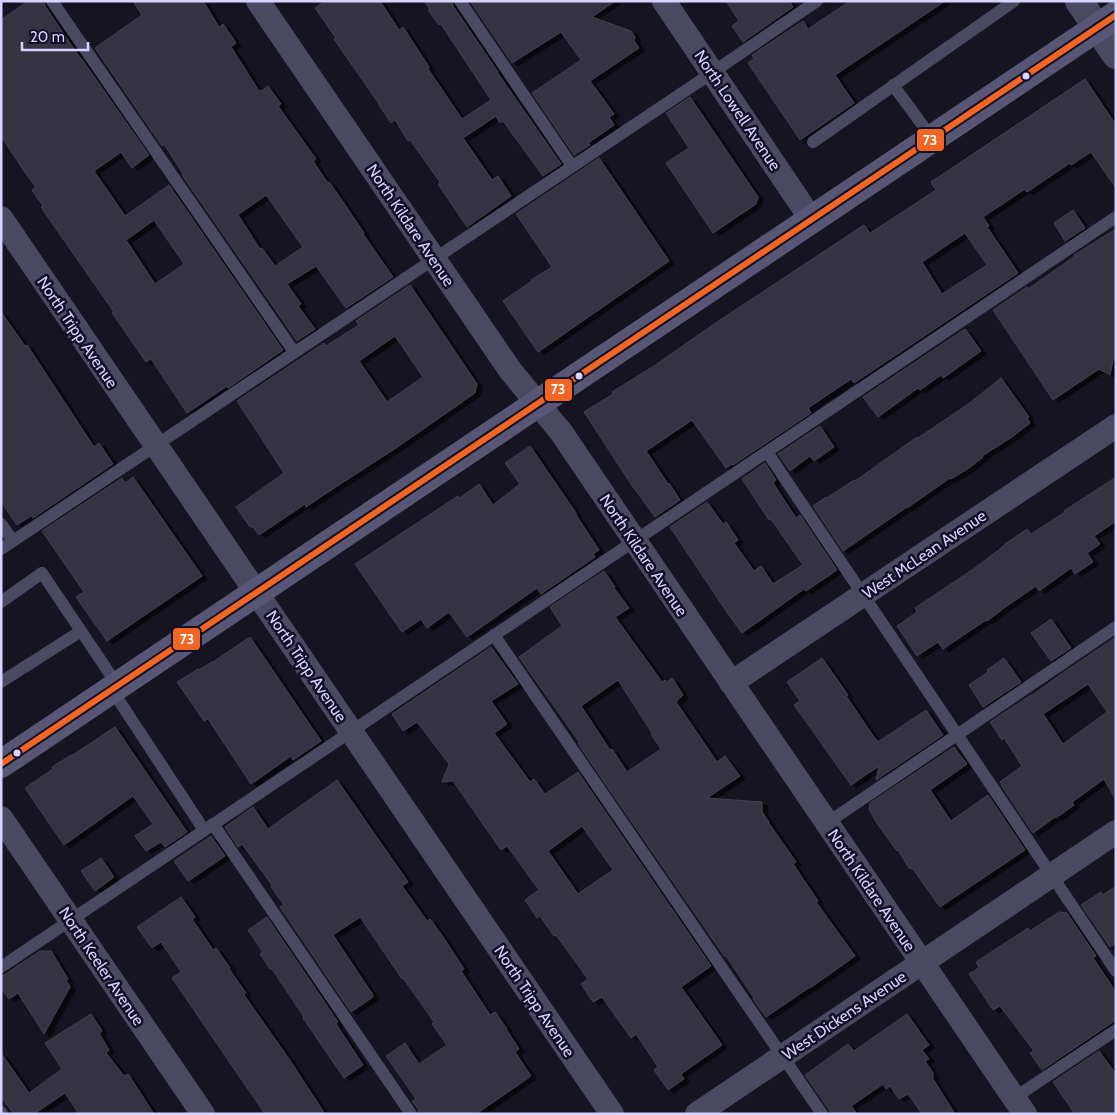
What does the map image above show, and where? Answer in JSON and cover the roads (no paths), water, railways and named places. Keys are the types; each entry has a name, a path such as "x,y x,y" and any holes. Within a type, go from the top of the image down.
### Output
{"main road":[{"path":"1,764 1106,21"}],"street":[{"name":"North Kildare Avenue","path":"258,1 510,370 561,432 1019,1106"},
{"name":"North Lowell Avenue","path":"664,1 811,219"},
{"path":"1079,1 1106,21 1116,55"},
{"name":"North Tripp Avenue","path":"1,218 612,1114"},
{"name":"West McLean Avenue","path":"731,683 1116,426"},
{"name":"North Keeler Avenue","path":"1,818 203,1114"},
{"name":"West Dickens Avenue","path":"697,1114 1116,832"}],"lane":[{"path":"52,1 294,352"},
{"path":"460,1 572,166"},
{"path":"1,549 817,1"},
{"path":"813,142 1014,1"},
{"path":"893,85 932,138"},
{"path":"1,967 1116,217"},
{"path":"767,452 1116,971"},
{"path":"1,524 13,541"},
{"path":"1,602 42,573 81,631 115,688 209,827 411,1114"},
{"path":"826,823 1116,628"},
{"path":"1,682 81,631"},
{"path":"494,635 822,1114"},
{"path":"1019,1106 1116,1030"}]}
